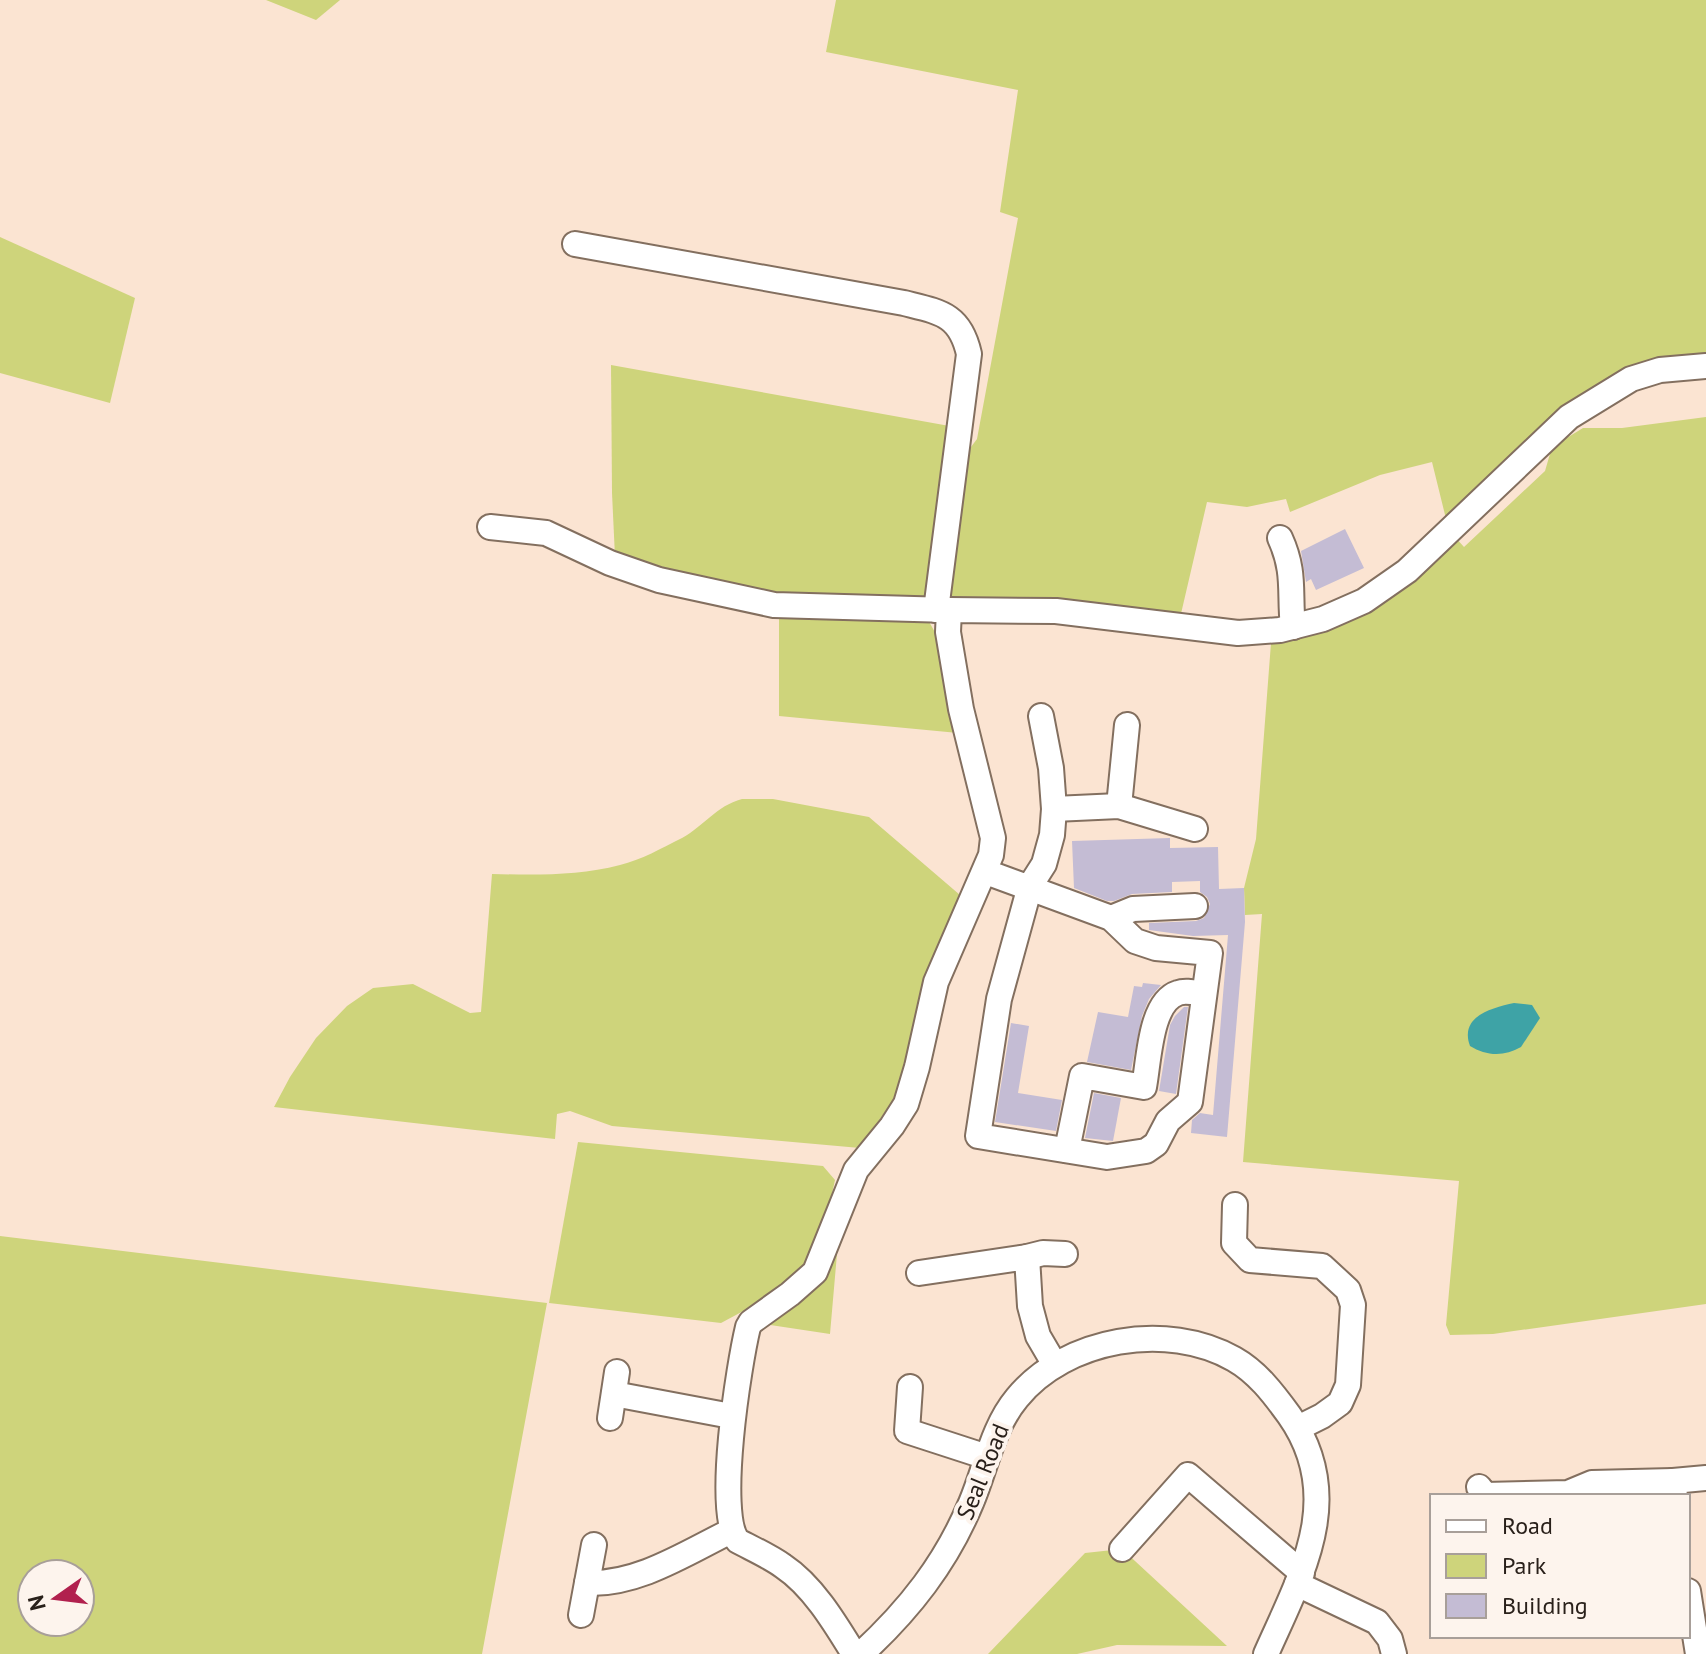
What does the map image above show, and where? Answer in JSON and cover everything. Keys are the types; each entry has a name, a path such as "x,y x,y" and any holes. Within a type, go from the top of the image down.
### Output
{"street":[{"path":"575,244 940,312 960,329 969,354 942,610 961,709 993,838 986,872 936,982 906,1104 856,1170 815,1272 751,1322 731,1416 731,1531 738,1541 784,1566 804,1585 836,1624 854,1654"},
{"path":"490,527 546,533 610,563 659,580 774,605 1056,611 1255,633 1293,627 1340,613 1364,601 1407,571 1548,434 1613,388 1660,370 1706,366"},
{"path":"1280,538 1290,568 1294,594 1293,627"},
{"path":"986,872 1030,886 1111,918 1135,941 1156,948 1210,953 1190,1102 1168,1121 1156,1144 1146,1151 1107,1157 978,1136 999,999 1030,886 1044,864 1052,835 1051,768 1041,716"},
{"path":"1119,806 1127,725"},
{"path":"1054,809 1119,806 1195,829"},
{"path":"1111,918 1133,909 1195,906"},
{"path":"1067,1150 1082,1076 1144,1087 1157,1013 1167,998 1181,991 1204,994"},
{"path":"1235,1205 1234,1243 1250,1260 1322,1266 1348,1290 1353,1305 1348,1385 1340,1403 1298,1428"},
{"path":"919,1273 1043,1253 1065,1254"},
{"path":"1027,1257 1030,1306 1038,1336 1055,1365"},
{"name":"Seal Road","path":"861,1654 927,1585 953,1542 972,1501 999,1427 1017,1398 1055,1365 1102,1345 1147,1338 1192,1342 1233,1359 1256,1375 1271,1390 1298,1428 1310,1458 1316,1491 1316,1530 1300,1579 1266,1654"},
{"path":"910,1387 907,1431 987,1457"},
{"path":"614,1395 731,1416"},
{"path":"1122,1549 1188,1475 1300,1579 1377,1622 1390,1639 1394,1654"},
{"path":"1560,1494 1592,1483 1674,1489 1706,1478"},
{"path":"1479,1487 1484,1494"},
{"path":"587,1583 622,1581 642,1574 731,1531"},
{"path":"581,1615 594,1545"},
{"path":"1690,1604 1698,1654"}],"green space":[{"path":"266,0 340,0 316,20"},
{"path":"836,0 1706,0 1706,361 1646,369 1448,527 1432,462 1380,475 1290,512 1286,499 1247,507 1207,502 1180,618 945,601 965,455 977,439 1018,218 1000,212 1018,90 826,52"},
{"path":"0,237 135,298 110,403 0,373"},
{"path":"611,365 955,427 932,592 924,599 764,595 615,557"},
{"path":"1706,417 1706,1304 1493,1334 1450,1335 1446,1325 1459,1181 1243,1162 1262,914 1245,915 1244,888 1256,839 1271,643 1311,633 1455,537 1464,547 1545,471 1552,447 1583,428 1622,428"},
{"path":"779,614 928,620 936,634 958,733 779,716"},
{"path":"742,799 773,799 869,817 960,895 930,969 901,1089 860,1148 612,1126 570,1111 557,1114 555,1139 274,1107 316,1038 347,1006 373,988 413,984 470,1013 481,1012 492,874 572,873 628,863 682,838 717,811"},
{"path":"578,1142 823,1166 835,1180 825,1226 813,1256 800,1274 762,1301 721,1323 549,1303"},
{"path":"841,1208 830,1334 751,1322 790,1294"},
{"path":"0,1236 547,1303 482,1654 0,1654"},
{"path":"1122,1549 1227,1646 1117,1645 1077,1654 988,1654 1085,1553"}],"water":[{"path":"1514,1003 1532,1005 1540,1018 1521,1047 1495,1054 1470,1046 1469,1027 1473,1021 1488,1011"}],"building":[{"path":"1345,529 1364,568 1316,590 1311,579 1306,582 1301,551"},
{"path":"1170,838 1170,848 1218,847 1219,889 1244,888 1245,922 1227,1137 1191,1133 1192,1120 1200,1113 1213,1115 1228,935 1193,936 1149,930 1149,923 1204,918 1210,904 1200,892 1200,881 1172,882 1172,892 1132,894 1114,901 1074,888 1072,841"},
{"path":"1143,983 1161,985 1149,999 1142,1016 1131,1070 1087,1062 1098,1012 1128,1017 1134,986 1142,987"},
{"path":"1184,1007 1188,1007 1176,1094 1159,1091 1170,1025"},
{"path":"1011,1023 1029,1026 1018,1093 1062,1100 1056,1131 995,1122"},
{"path":"1094,1093 1121,1098 1113,1141 1085,1138"}]}
